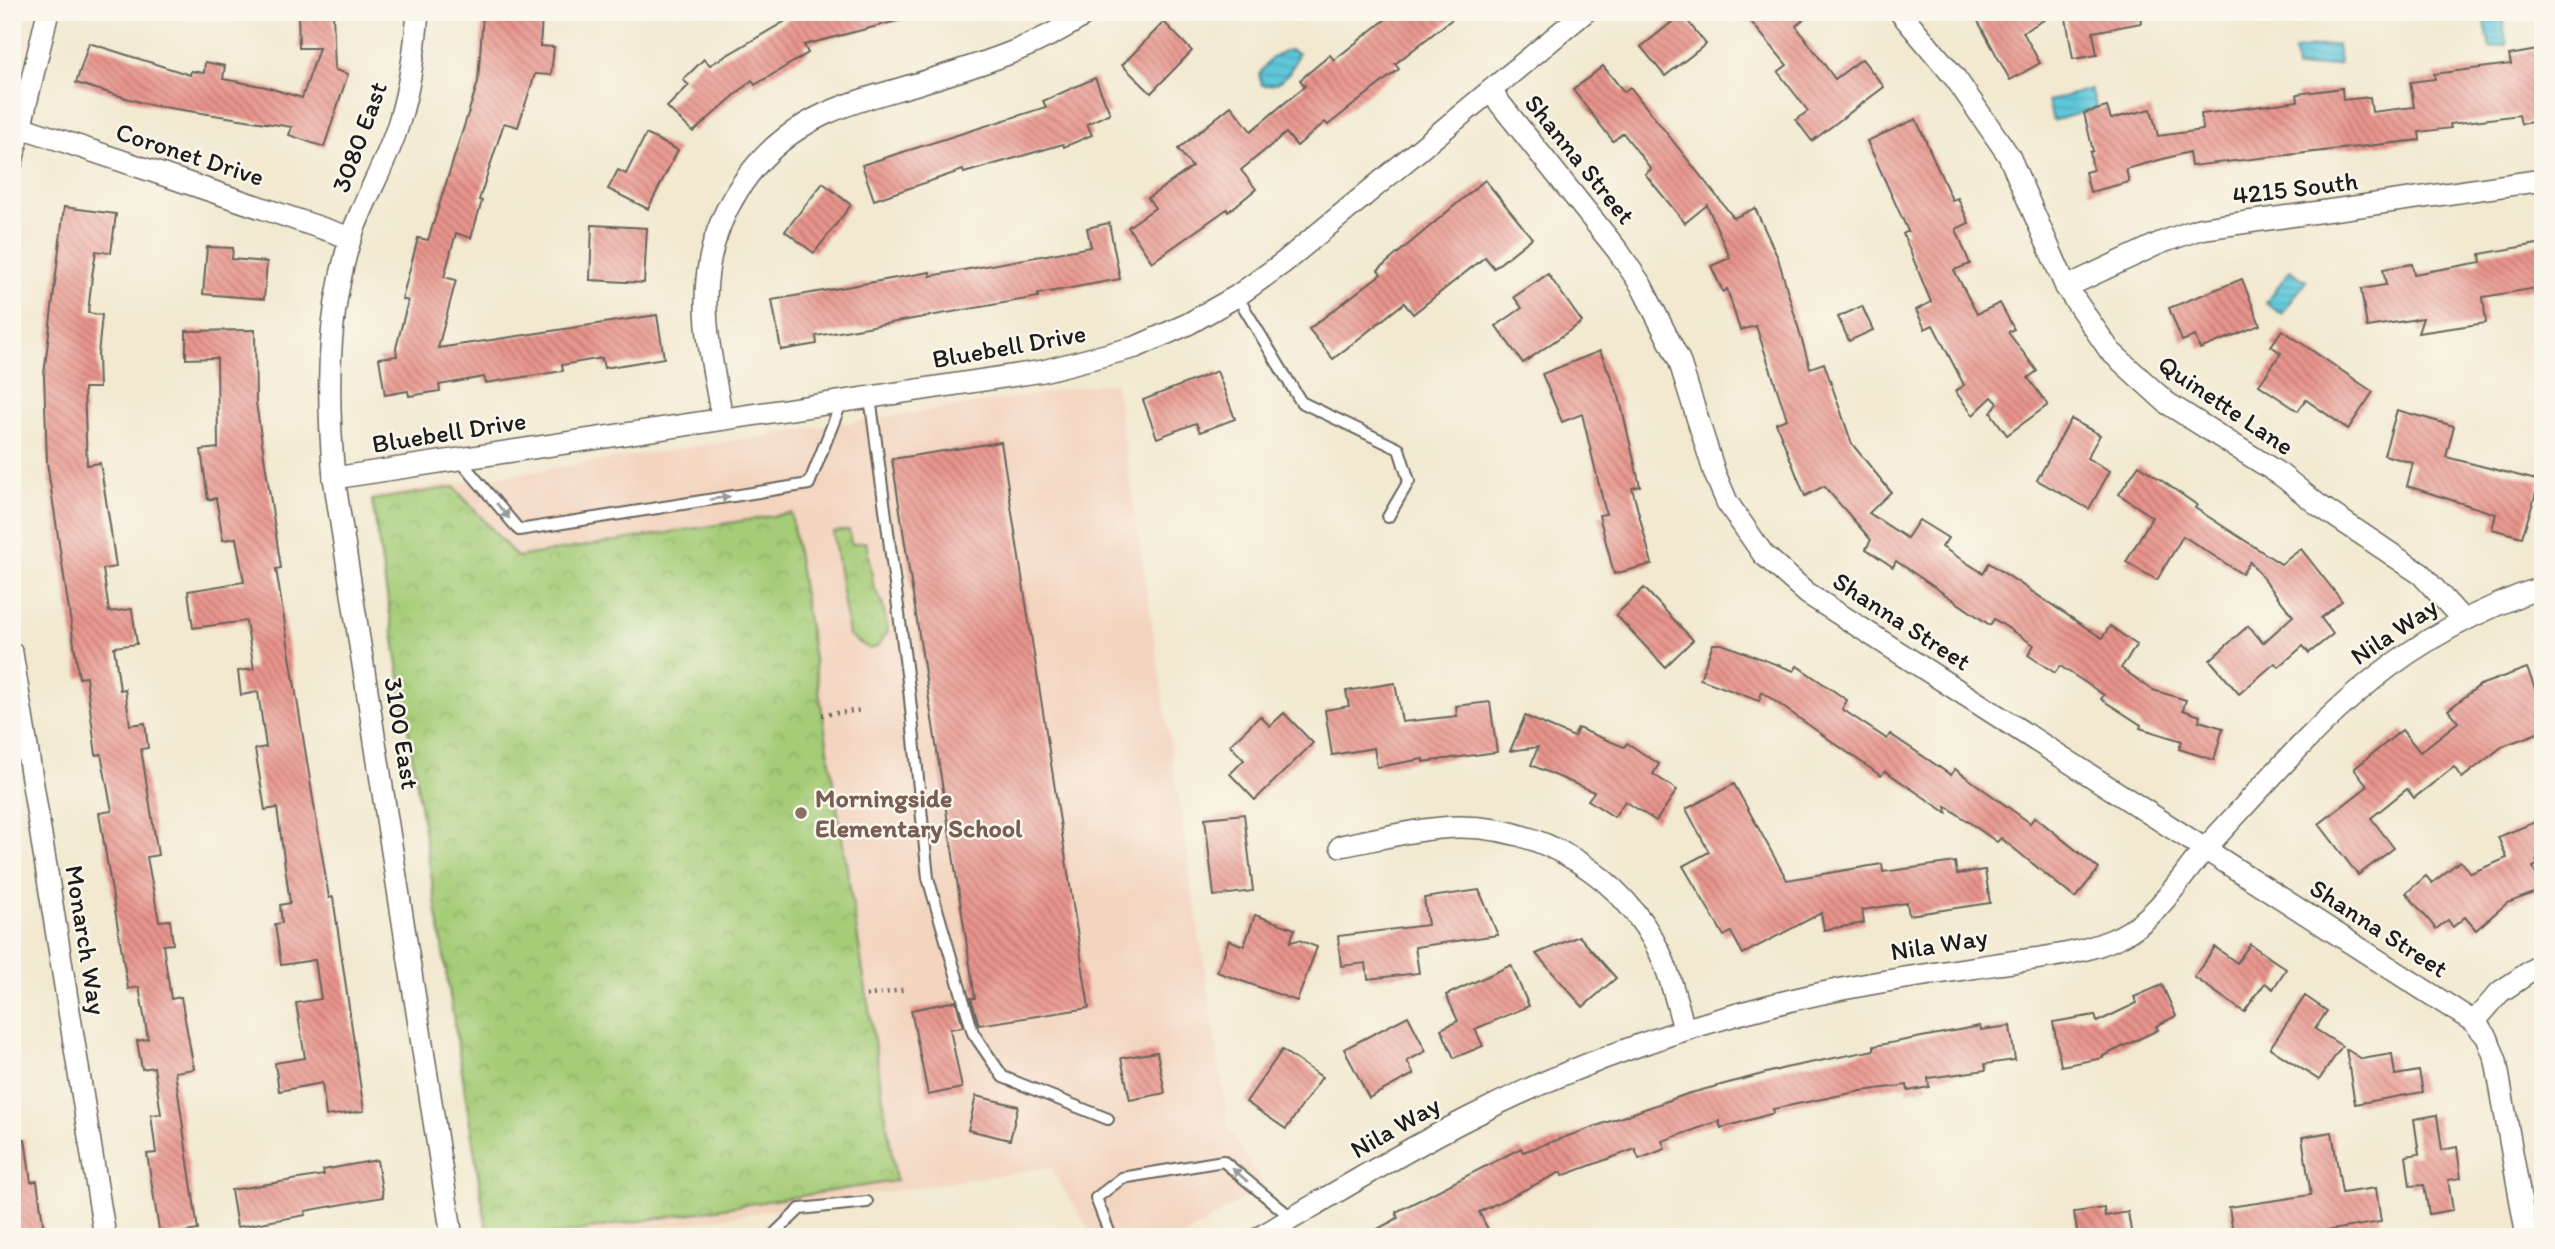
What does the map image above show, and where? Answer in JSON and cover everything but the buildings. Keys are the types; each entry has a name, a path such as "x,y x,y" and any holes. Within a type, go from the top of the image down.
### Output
{"street":[{"path":"12,162 17,125 48,12"},
{"name":"3080 East","path":"351,237 399,123 410,78 418,12"},
{"path":"722,419 707,327 707,277 721,221 746,177 765,155 783,139 828,113 1017,52 1089,12"},
{"name":"Bluebell Drive","path":"334,478 1043,371 1104,358 1160,337 1237,296 1283,263 1585,12"},
{"name":"Quinette Lane","path":"1900,12 1956,79 2010,156 2066,287 2094,331 2147,387 2281,475 2317,504 2421,574 2462,619"},
{"name":"Shanna Street","path":"1490,91 1618,251 1641,285 1679,360 1715,474 1727,502 1763,554 1808,594 2474,1022"},
{"name":"Coronet Drive","path":"17,125 351,237"},
{"name":"4215 South","path":"2066,287 2160,243 2199,229 2543,180"},
{"name":"3100 East","path":"351,237 340,280 328,375 334,478 452,1237"},
{"name":"Nila Way","path":"1261,1237 1467,1119 1577,1069 1684,1029 1814,995 2073,952 2104,944 2144,921 2205,848 2350,695 2403,655 2462,619 2543,587"},
{"name":"Monarch Way","path":"12,653 105,1237"},
{"path":"1341,846 1458,827 1514,834 1568,855 1614,889 1647,930 1670,978 1684,1029"},
{"path":"2527,1237 2496,1061 2487,1037 2474,1022 2500,992 2543,963"}],"lane":[{"path":"1237,296 1301,402 1399,449 1409,481 1388,517"},
{"path":"870,397 909,689 928,878 973,1033 1003,1077 1108,1119"},
{"path":"459,459 519,530 809,484 842,401"},
{"path":"1111,1237 1096,1198 1122,1178 1223,1161 1292,1219"},
{"path":"771,1237 800,1209 867,1202"}],"path":[{"path":"822,715 862,710"},
{"path":"866,996 907,989"}],"shaded area":[{"name":"Morningside Elementary School","path":"1115,382 1229,1129 1264,1186 1182,1237 1094,1237 1050,1167 596,1237 486,1237 372,496"}],"green space":[{"path":"454,487 517,557 791,513 896,1181 539,1237 488,1237 372,500"},
{"path":"849,530 851,544 866,542 874,588 882,602 888,632 878,646 870,649 849,636 833,532"}],"water":[{"path":"2483,12 2501,12 2507,45 2490,48"},
{"path":"2337,44 2339,64 2296,69 2294,50"},
{"path":"1290,50 1298,53 1286,76 1276,83 1262,85 1259,75 1265,66 1276,56"},
{"path":"2091,89 2097,108 2053,121 2048,101"},
{"path":"2290,270 2306,281 2282,314 2266,303"}],"place":[{"name":"Morningside Elementary School","path":"801,813"}]}
